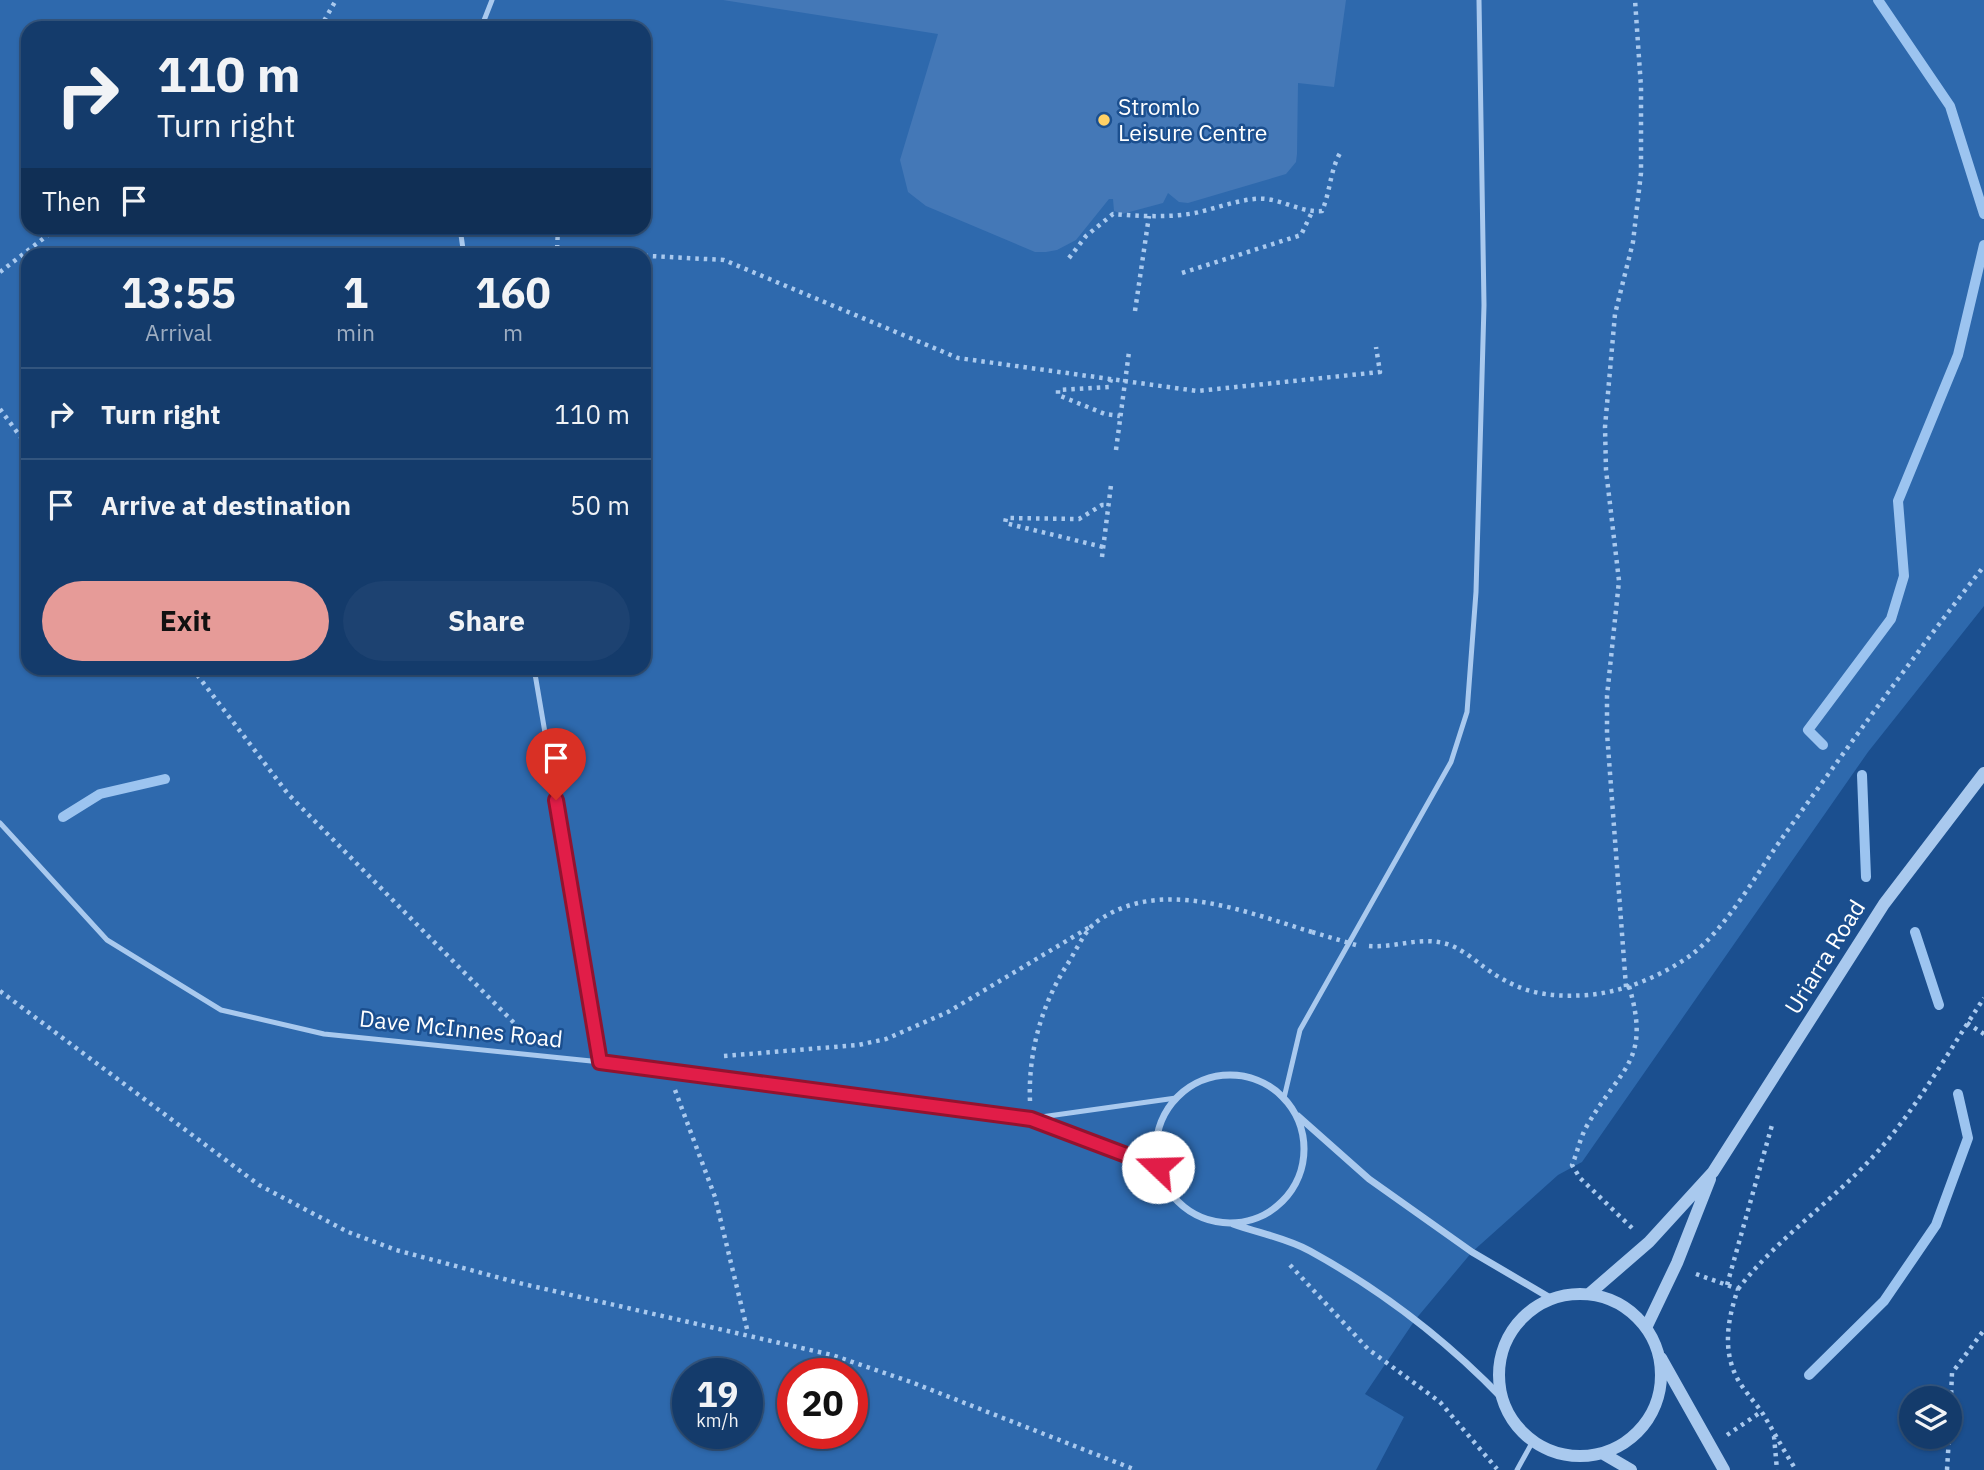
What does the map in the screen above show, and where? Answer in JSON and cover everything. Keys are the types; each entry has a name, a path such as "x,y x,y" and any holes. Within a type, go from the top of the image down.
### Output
{"street":[{"name":"Uriarra Road","path":"1589,1294 1649,1242 1713,1172 1884,904 1984,773"},
{"name":"Dave McInnes Road","path":"1502,1398 1461,1355 1389,1302 1308,1250 1192,1213 1165,1185 1158,1167 1158,1130 1165,1113 1176,1098 1195,1083 1218,1076 1242,1075 1265,1084 1284,1098 1297,1115 1369,1179 1472,1252 1552,1299"},
{"name":"Dave McInnes Road","path":"1230,1223 1254,1219 1276,1208 1292,1190 1302,1167 1303,1143 1297,1115"},
{"name":"Uriarra Road","path":"1646,1328 1677,1263 1713,1172"},
{"path":"1657,1352 1661,1377 1656,1403 1644,1425 1625,1443 1602,1454 1559,1454 1533,1441 1519,1430 1502,1398 1499,1378 1507,1339 1534,1308 1552,1299 1589,1294 1621,1305 1646,1328 1724,1470"},
{"path":"1602,1454 1631,1470"}],"lane":[{"path":"484,21 492,0"},
{"path":"1284,1098 1300,1030 1451,762 1467,712 1476,592 1484,304 1479,0"},
{"path":"535,675 600,1062"},
{"name":"Dave McInnes Road","path":"0,823 107,940 221,1010 324,1034 600,1062 1031,1119 1158,1167"},
{"name":"Dave McInnes Road","path":"1031,1119 1176,1098"},
{"path":"1517,1470 1533,1441"}],"path":[{"path":"324,21 336,0"},
{"path":"1622,1220 1580,1178 1572,1165 1582,1135 1623,1076 1639,1038 1638,1023 1627,986 1607,733 1607,696 1618,620 1619,581 1606,470 1605,427 1615,314 1633,242 1641,173 1642,87 1635,0"},
{"path":"1069,258 1086,236 1113,214 1193,214 1255,198 1286,201 1307,213 1322,211 1332,187 1333,164 1342,150"},
{"path":"1182,273 1301,235 1312,212"},
{"path":"1135,312 1149,216"},
{"path":"31,248 48,235"},
{"path":"0,272 21,256"},
{"path":"651,256 724,260 943,354 1211,392 1380,372 1376,347"},
{"path":"1116,450 1129,352"},
{"path":"1111,379 1109,387 1058,390 1058,396 1105,414 1121,416"},
{"path":"0,409 21,438"},
{"path":"1102,557 1111,485"},
{"path":"1103,547 1005,523 1006,518 1079,519 1102,505 1108,505"},
{"path":"722,1057 858,1045 886,1039 947,1012 1093,925 1138,903 1206,901 1356,944 1380,947 1422,941 1444,943 1462,951 1516,988 1541,994 1591,995 1657,975 1690,956 1707,939 1984,566"},
{"path":"197,675 288,794 547,1056"},
{"path":"1031,1119 1030,1082 1044,1008 1055,984 1093,925"},
{"path":"0,991 259,1185 348,1232 417,1256 519,1283 748,1333 832,1355 911,1382 1136,1470"},
{"path":"1796,1470 1737,1378 1730,1360 1727,1334 1729,1314 1738,1289 1759,1261 1812,1216 1871,1159 1902,1119 1984,998"},
{"path":"1967,1023 1984,1034"},
{"path":"669,1072 715,1197 748,1333"},
{"path":"1738,1289 1727,1285 1774,1119"},
{"path":"1262,1234 1367,1349 1440,1402 1498,1470"},
{"path":"1951,1386 1952,1373 1984,1330"},
{"path":"1773,1432 1777,1470"},
{"path":"1947,1470 1948,1449"}],"shaded area":[{"path":"0,0 1984,0 1984,606 1868,752 1582,1162 1558,1175 1472,1252 1415,1320 1365,1394 1404,1417 1376,1470 0,1470"}],"building":[{"name":"Stromlo Leisure Centre","path":"723,0 1346,0 1334,87 1298,83 1296,162 1286,174 1188,203 1179,202 1168,193 1163,203 1122,214 1114,211 1113,199 1109,199 1076,240 1057,250 1035,252 926,206 908,192 900,160 938,34"}],"waterway":[{"path":"1878,0 1950,106 1984,214"},
{"path":"1823,745 1808,730 1891,619 1904,576 1898,501 1958,355 1984,245"},
{"path":"1862,775 1866,877"},
{"path":"63,817 100,794 165,779"},
{"path":"1915,932 1939,1005"},
{"path":"1809,1375 1884,1301 1936,1225 1968,1138 1958,1094"}],"place":[{"name":"Stromlo Leisure Centre","path":"1104,120"}],"route":[{"path":"556,800 600,1062 1031,1119 1158,1167"}]}
